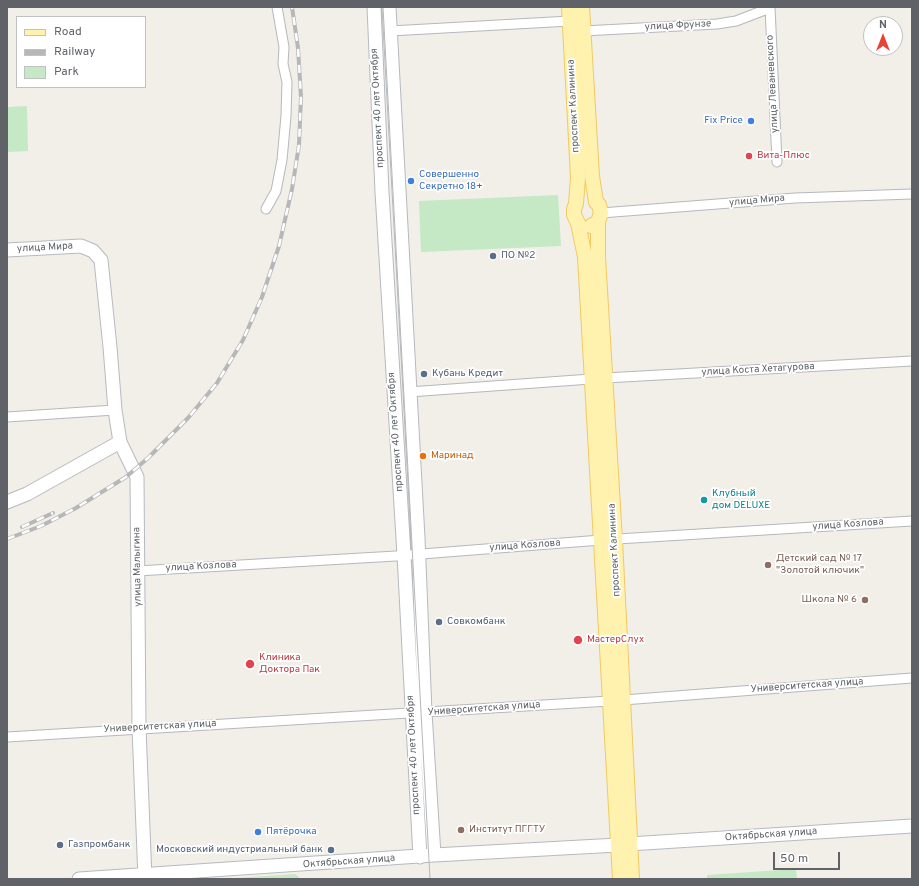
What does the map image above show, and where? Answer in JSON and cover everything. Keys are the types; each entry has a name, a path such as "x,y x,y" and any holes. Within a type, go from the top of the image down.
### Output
{"main road":[{"name":"проспект Калинина","path":"582,7 592,176 599,212 598,378"},
{"name":"проспект Калинина","path":"570,14 578,178 574,215 578,223 584,256 598,378 624,844 632,879"},
{"path":"576,204 584,199 588,199 599,212 590,226 581,225 578,223"},
{"name":"проспект Калинина","path":"620,879 624,844"}],"street":[{"path":"266,209 276,191 282,160 286,116 287,82 283,64 284,47 277,7"},
{"name":"проспект 40 лет Октября","path":"374,7 382,192 404,555 434,855"},
{"name":"проспект 40 лет Октября","path":"389,7 419,554 420,857"},
{"name":"улица Фрунзе","path":"583,31 718,24 736,21 770,8"},
{"name":"улица Леваневского","path":"770,8 777,162"},
{"path":"390,31 570,14"},
{"name":"улица Мира","path":"599,212 795,198 912,194"},
{"name":"улица Мира","path":"7,250 81,246 93,251 101,260"},
{"name":"улица Малыгина","path":"101,260 115,410 120,442 137,477 139,728 145,877"},
{"name":"улица Коста Хетагурова","path":"409,392 598,378 912,361"},
{"path":"7,417 115,410"},
{"path":"7,502 27,494 120,442"},
{"name":"улица Козлова","path":"137,571 404,555 608,540 912,521"},
{"name":"Университетская улица","path":"7,736 616,701 912,678"},
{"name":"Октябрьская улица","path":"80,879 145,877 434,855 912,826"}],"green space":[{"path":"27,106 28,151 7,152 7,107"},
{"path":"558,195 561,246 421,252 419,201"},
{"path":"796,869 797,879 707,879 707,875"},
{"path":"295,874 301,879 222,879"}],"tram line":[{"path":"383,7 430,879"}],"railway":[{"path":"7,539 41,526 76,508 126,477 148,458 188,418 217,383 243,340 262,297 279,246 292,189 299,145 301,97 298,48 292,7"},
{"path":"22,527 53,513"}],"place":[{"name":"Fix Price","path":"751,121"},
{"name":"Вита-Плюс","path":"749,156"},
{"name":"Совершенно Секретно 18+","path":"411,181"},
{"name":"ПО №2","path":"493,256"},
{"name":"Кубань Кредит","path":"424,374"},
{"name":"Маринад","path":"423,456"},
{"name":"Клубный дом DELUXE","path":"704,500"},
{"name":"Детский сад № 17 \"Золотой ключик\"","path":"768,565"},
{"name":"Школа № 6","path":"865,600"},
{"name":"Совкомбанк","path":"439,622"},
{"name":"МастерСлух","path":"578,640"},
{"name":"Клиника Доктора Пак","path":"250,664"},
{"name":"Институт ПГГТУ","path":"461,830"},
{"name":"Пятёрочка","path":"258,832"},
{"name":"Газпромбанк","path":"60,845"},
{"name":"Московский индустриальный банк","path":"331,850"}]}
